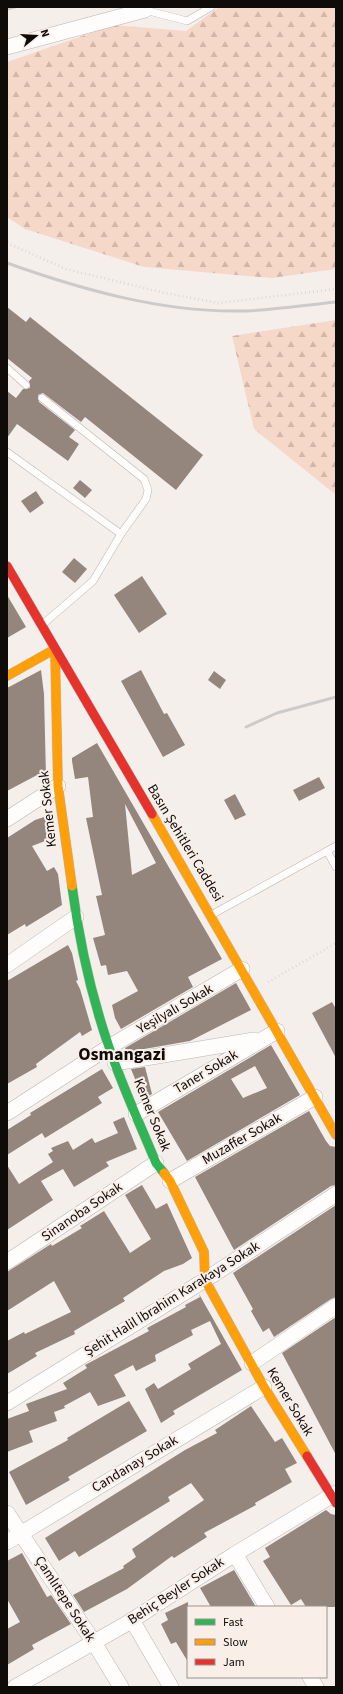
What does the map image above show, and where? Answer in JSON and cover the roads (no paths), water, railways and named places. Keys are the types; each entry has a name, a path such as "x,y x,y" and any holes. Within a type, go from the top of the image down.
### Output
{"street":[{"path":"7,47 150,8"},
{"name":"Basın Şehitleri Caddesi","path":"7,566 211,915 336,1135"},
{"path":"7,676 55,649"},
{"name":"Kemer Sokak","path":"55,649 58,786 76,917 89,976 109,1047 156,1163 170,1181 204,1252 204,1280 252,1363 264,1387 335,1497"},
{"path":"7,819 58,786"},
{"path":"7,965 76,917"},
{"name":"Yeşilyalı Sokak","path":"7,1113 109,1047 242,969"},
{"name":"Taner Sokak","path":"136,1114 277,1031"},
{"path":"115,1062 263,1038"},
{"name":"Muzaffer Sokak","path":"170,1181 315,1097"},
{"name":"Sinanoba Sokak","path":"7,1262 156,1163"},
{"name":"Şehit Halil İbrahim Karakaya Sokak","path":"7,1403 204,1280 336,1194"},
{"path":"252,1363 336,1306"},
{"name":"Candanay Sokak","path":"7,1542 21,1532 264,1387"},
{"name":"Behiç Beyler Sokak","path":"15,1687 132,1620 235,1554 335,1497"},
{"name":"Çamlıtepe Sokak","path":"7,1513 93,1641 121,1687"},
{"path":"235,1554 266,1606"},
{"path":"132,1620 167,1685"},
{"path":"311,1678 316,1687"}],"lane":[{"path":"150,8 187,21 211,7"},
{"path":"7,368 26,385"},
{"path":"41,626 93,581 146,499 148,490 144,479 42,398"},
{"path":"7,452 122,534"},
{"path":"211,915 336,846"},
{"path":"328,851 336,866"}],"railway":[{"path":"7,9 15,7"},
{"path":"7,263 92,290 180,308 251,311 336,302"},
{"path":"246,727 277,713 336,697"}],"district":[{"name":"Osmangazi","path":"122,1054"}]}
